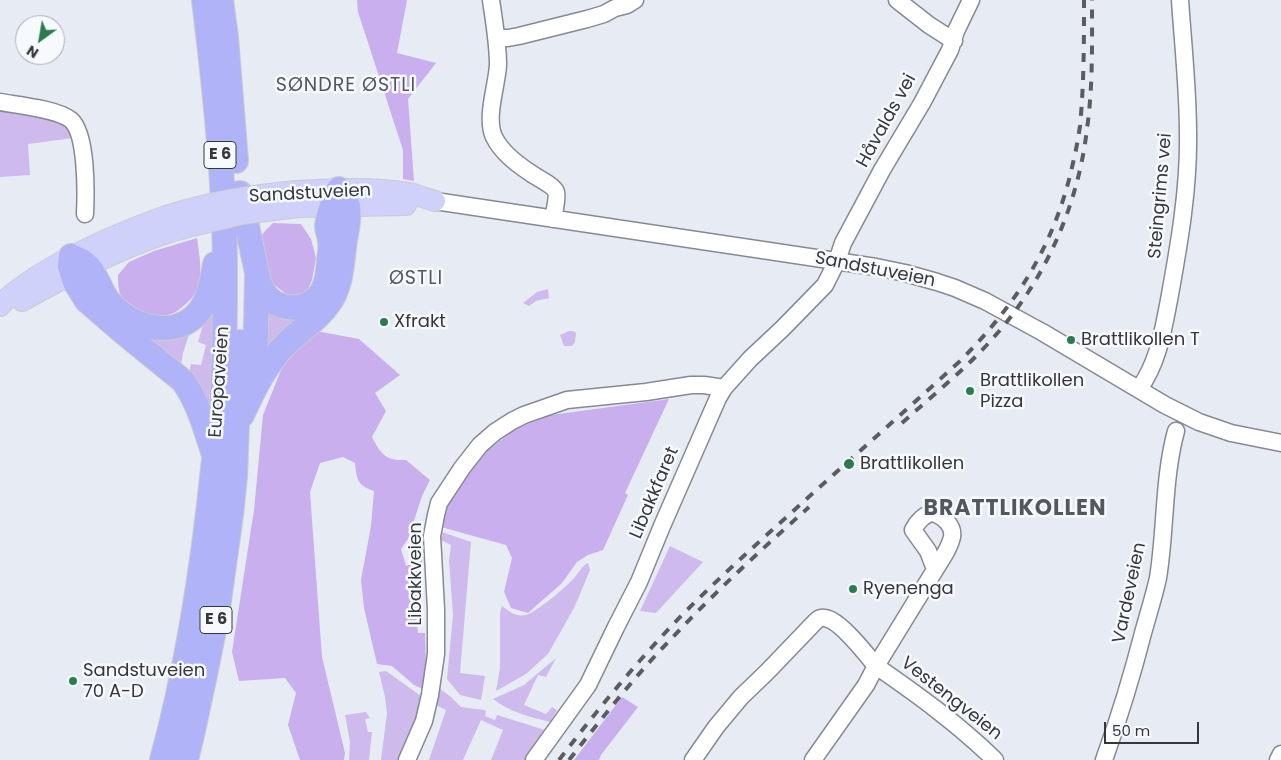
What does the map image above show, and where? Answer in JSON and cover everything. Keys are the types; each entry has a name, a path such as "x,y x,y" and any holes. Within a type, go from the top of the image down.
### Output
{"highway":[{"name":"Europaveien","path":"162,760 170,732 194,613 221,414 224,367 225,276 221,172 204,0"},
{"name":"Europaveien","path":"186,760 217,615 236,477 240,376 241,277 239,187 221,0"},
{"name":"E 6","path":"239,187 257,275 267,297 280,306 296,308 303,306 317,298 321,293 327,280 330,242 327,226 340,200"},
{"name":"E 6","path":"237,426 263,373 286,343 320,314 335,292 341,271 348,216 340,200"},
{"name":"E 6","path":"77,266 114,307 134,322 156,328 177,326 195,316 205,304 212,285 223,214"},
{"name":"E 6","path":"77,266 79,289 87,301 183,381 194,397 214,456"},
{"name":"E 6","path":"254,389 257,275"}],"main road":[{"name":"Sandstuveien","path":"0,306 17,289 130,246 167,225 192,226 297,199 340,200 366,189 411,193 435,201"},
{"name":"Sandstuveien","path":"0,310 15,305 77,266"}],"street":[{"path":"490,0 496,38 497,71 491,130 504,152 555,191 554,219"},
{"path":"496,38 519,36 604,14 636,0"},
{"path":"897,0 929,25 954,41"},
{"name":"Håvalds vei","path":"837,261 843,243 882,170 922,103 950,50 956,31 971,0"},
{"name":"Steingrims vei","path":"1139,389 1153,365 1158,348 1180,242 1186,191 1188,97 1180,0"},
{"path":"0,102 63,116 76,126 83,155 86,191 85,214"},
{"name":"Sandstuveien","path":"435,201 837,261 905,273 937,282 970,294 1024,322 1182,414 1231,433 1281,444"},
{"name":"Libakkfaret","path":"534,760 588,685 639,582 669,509 724,388 750,359 825,285 837,261"},
{"name":"Libakkveien","path":"407,760 424,720 436,654 436,609 432,536 436,515 439,503 480,445 495,432 518,418 567,400 646,392 691,385 724,388"},
{"name":"Vardeveien","path":"1104,760 1134,668 1157,581 1161,558 1166,484 1176,431"},
{"name":"Vestengveien","path":"935,569 876,666 956,724 995,760"},
{"path":"693,760 716,727 741,697 820,618 828,618 844,630 876,666 866,685 814,760"},
{"path":"1278,760 1281,754"}],"shaded area":[{"path":"357,0 407,0 397,53 436,63 408,99 414,181 403,179 403,150 358,12"},
{"path":"0,108 61,121 67,125 73,138 28,144 30,175 0,177"},
{"path":"273,223 301,224 311,239 316,258 312,280 307,292 299,297 286,294 271,282 259,239"},
{"path":"197,238 200,280 194,295 183,307 174,313 160,316 144,313 129,306 119,292 118,275 129,262 154,251"},
{"path":"548,289 549,298 536,301 529,306 523,303 537,292"},
{"path":"261,305 301,314 267,357"},
{"path":"212,310 215,332 212,418 189,374 191,364 201,365 206,345 198,342 206,315"},
{"path":"192,326 183,353 180,370 138,331"},
{"path":"316,331 359,339 400,375 375,393 386,411 372,437 381,452 388,458 406,460 430,480 422,496 408,539 401,549 406,566 422,560 423,595 414,596 418,633 425,633 426,664 423,689 414,685 392,666 377,664 364,608 361,580 371,526 374,491 361,484 357,478 355,463 343,457 320,463 310,492 322,657 345,753 344,760 300,760 288,725 296,693 285,678 239,681 232,652 254,510 263,415 285,360"},
{"path":"569,331 576,333 575,342 572,346 564,346 560,335"},
{"path":"669,399 625,493 628,495 603,550 588,555 577,562 562,583 528,613 511,608 504,592 512,558 506,545 441,527 448,504 481,456 515,429 551,415"},
{"path":"442,532 471,542 460,673 485,676 481,700 460,695 447,679 453,615 449,561 451,545 441,540"},
{"path":"670,546 703,562 656,613 640,611"},
{"path":"588,563 590,570 575,606 548,654 526,674 496,691 500,668 500,613 502,606 516,615 530,613 572,581"},
{"path":"556,658 546,677 538,675 524,705 546,714 552,707 557,710 550,722 513,711 493,699 524,685"},
{"path":"386,671 421,696 414,725 400,760 381,760 387,713 379,672"},
{"path":"439,688 461,707 484,710 486,711 485,716 495,720 497,715 548,731 525,760 491,760 503,730 481,720 463,760 429,760 446,710 436,705"},
{"path":"622,697 638,707 599,760 574,760"},
{"path":"366,712 370,718 365,719 368,732 372,732 369,760 349,760 350,742 345,715"}],"railway":[{"path":"559,760 619,685 684,613 756,544 959,362 999,318 1016,295 1031,272 1056,221 1074,158 1080,126 1084,0"},
{"path":"902,423 961,371 994,337 1029,291 1056,240 1067,214 1083,158 1091,81 1092,0"},
{"path":"569,760 658,652 722,587 809,507"}],"place":[{"name":"Xfrakt","path":"384,322"},
{"name":"Brattlikollen T","path":"1071,340"},
{"name":"Brattlikollen Pizza","path":"970,391"},
{"name":"Brattlikollen","path":"849,464"},
{"name":"Ryenenga","path":"853,589"},
{"name":"Sandstuveien 70 A-D","path":"73,681"}],"district":[{"name":"SØNDRE ØSTLI","path":"346,86"},
{"name":"ØSTLI","path":"416,279"},
{"name":"BRATTLIKOLLEN","path":"1015,509"}]}
